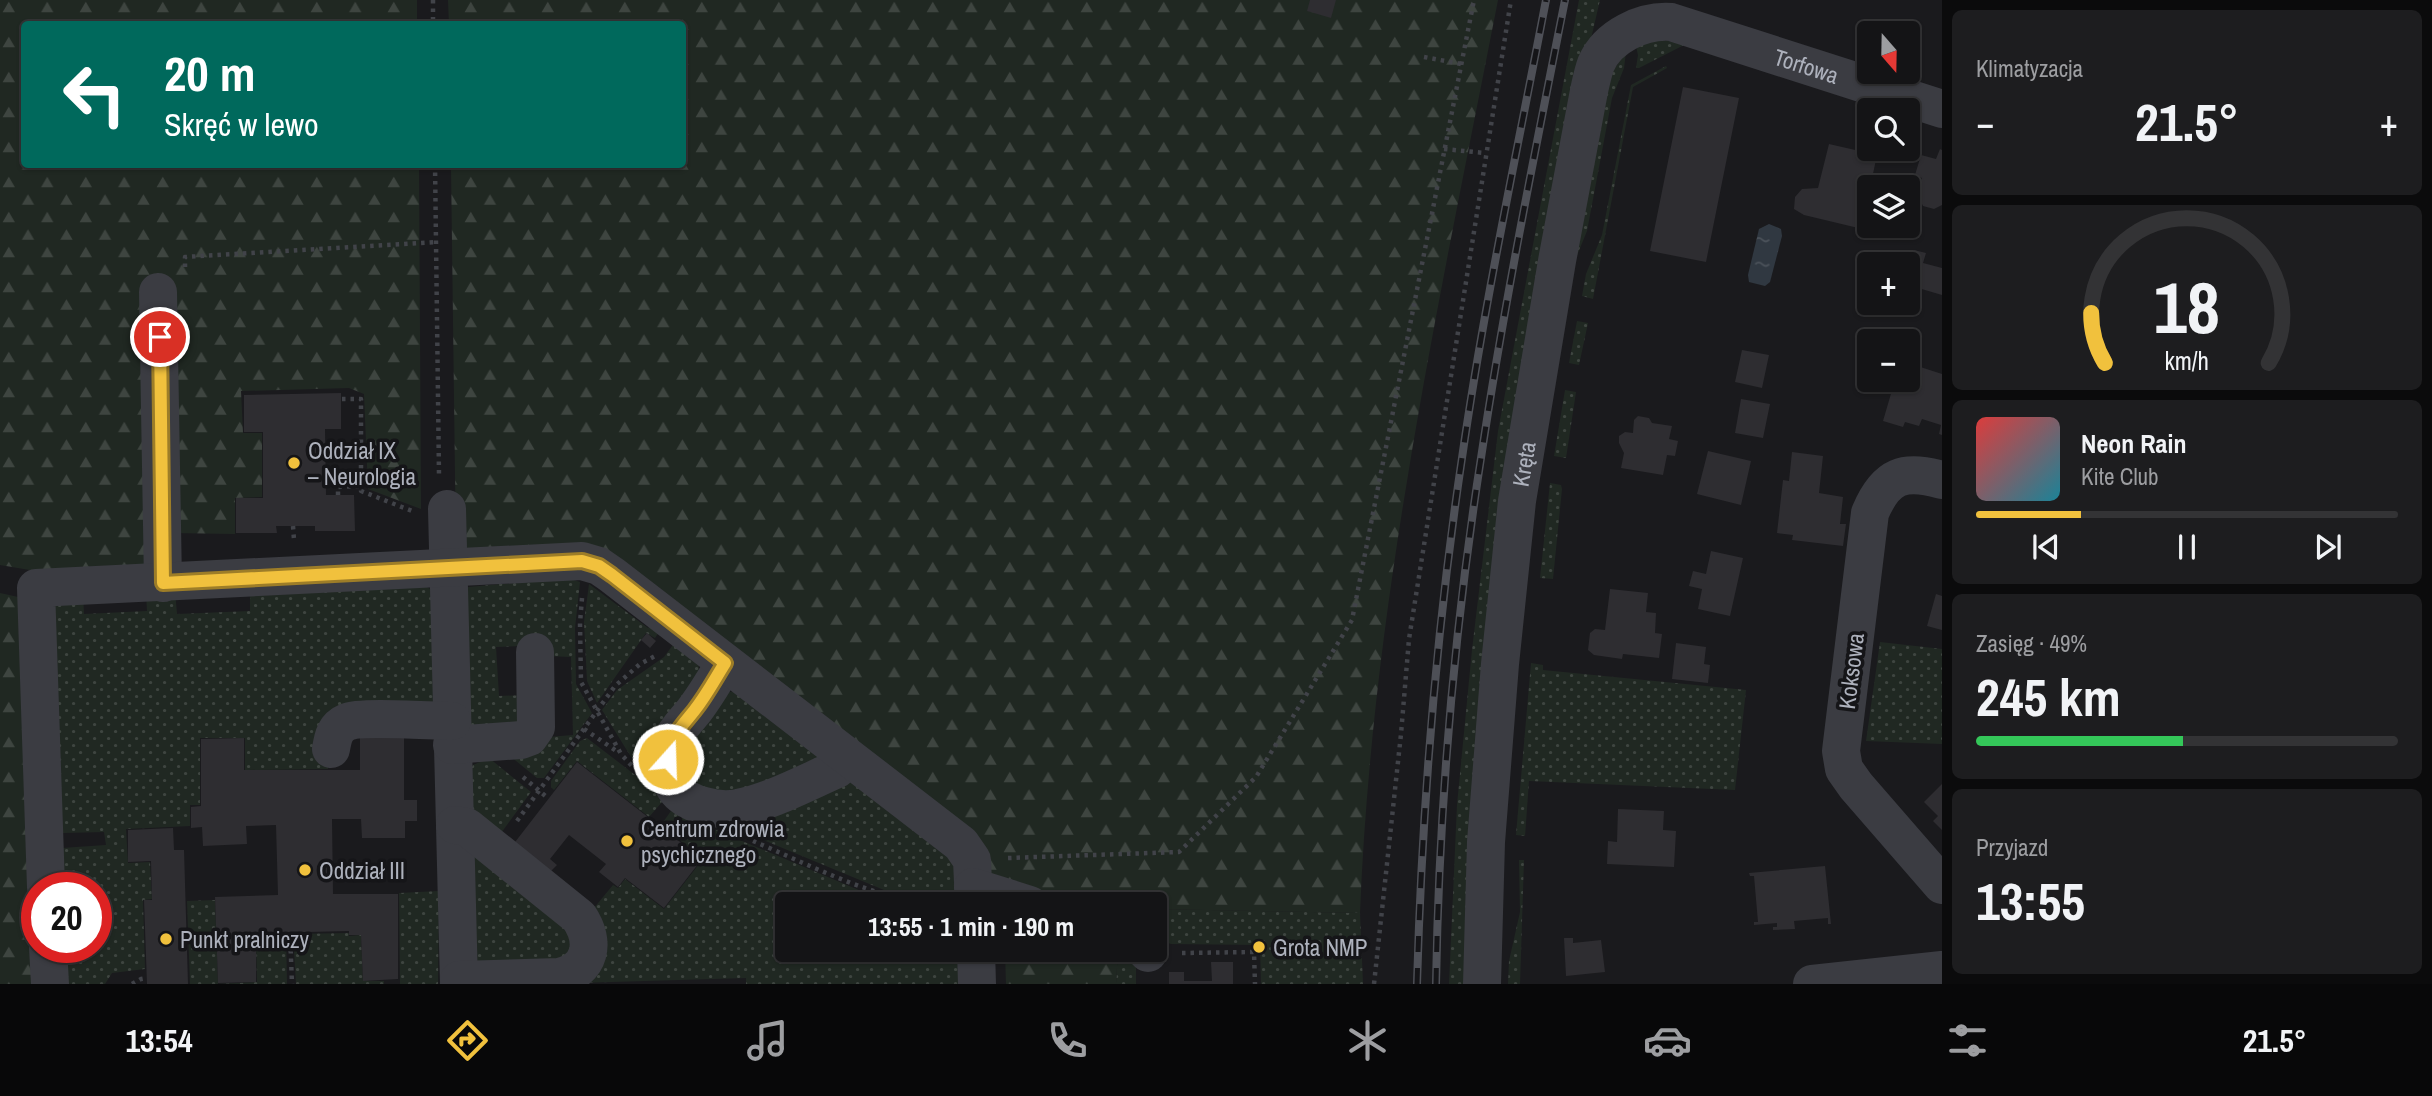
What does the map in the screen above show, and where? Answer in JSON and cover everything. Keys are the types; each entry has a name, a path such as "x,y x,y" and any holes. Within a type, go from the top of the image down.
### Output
{"street":[{"name":"Torfowa","path":"1673,11 1942,109"},
{"name":"Kręta","path":"1482,984 1486,842 1500,664 1517,501 1557,261 1589,91 1596,65 1610,45 1636,27 1657,21 1673,11"},
{"path":"163,583 171,285"},
{"name":"Koksowa","path":"1942,480 1922,474 1904,475 1884,488 1870,513 1841,751 1844,769 1856,786 1942,885"},
{"path":"447,512 459,982 559,977 579,969 588,952 588,934 579,916 467,827 455,825"},
{"path":"45,872 36,588 448,570 582,561 612,575 961,844 973,884 995,892"},
{"path":"331,748 334,733 338,728 354,720 521,740 536,727 535,652"},
{"path":"725,663 670,744 669,773 672,785 678,793 703,805 735,809 824,774 837,768 848,758"},
{"path":"976,962 977,984"},
{"path":"49,963 50,984"},
{"path":"1812,984 1942,970"}],"path":[{"path":"433,0 433,21"},
{"path":"973,884 1179,852 1256,777 1352,620 1474,0"},
{"path":"1374,984 1409,639 1511,0"},
{"path":"1424,57 1461,64"},
{"path":"1444,149 1485,153"},
{"path":"342,399 361,399 361,491 421,515 447,512 439,482 435,168"},
{"path":"171,285 185,257 436,242"},
{"path":"338,495 338,487 362,486"},
{"path":"495,850 623,678 655,657 680,628"},
{"path":"584,729 621,754"},
{"path":"290,933 292,984"},
{"path":"1167,952 1254,953 1255,984"},
{"path":"132,984 147,978"}],"green space":[{"path":"0,0 417,0 417,21 21,21 21,168 419,168 421,509 368,489 364,394 349,388 241,391 243,433 262,433 262,497 235,498 235,534 172,533 152,571 54,574 0,565"},
{"path":"448,0 1498,0 1432,340 1393,568 1367,798 1360,913 1167,909 1167,892 1020,892 982,879 608,561 456,551 451,168 686,168 686,21 449,21"},
{"path":"1579,0 1600,0 1577,99 1469,984 1449,984 1457,805 1498,431"},
{"path":"1650,38 1686,44 1636,68 1636,46"},
{"path":"1626,52 1624,68 1612,98 1587,231 1571,270 1601,88"},
{"path":"1666,66 1667,68 1633,87 1593,299 1582,296 1586,274 1602,235 1631,85"},
{"path":"1577,321 1588,323 1579,365 1569,363"},
{"path":"1565,390 1576,392 1566,458 1554,456"},
{"path":"1550,483 1561,485 1562,489 1553,579 1540,578"},
{"path":"568,578 580,582 575,628 576,684 592,713 544,778 537,778 510,756 548,737 573,735 571,657 548,656 547,645 496,647 499,696 523,695 521,726 472,726 461,714 457,588"},
{"path":"419,583 434,591 437,710 328,736 328,769 245,770 245,738 200,738 200,805 190,805 190,826 126,829 128,863 150,862 152,899 143,900 145,969 112,973 105,984 58,984 57,963 112,963 112,872 58,872 62,848 106,845 104,832 63,833 53,606 83,594 84,614 147,611 146,592 175,591 177,614 250,611 250,588"},
{"path":"589,584 648,628 650,626 659,632 655,638 646,633 597,703 587,681 584,622"},
{"path":"0,593 18,597 36,872 21,872 21,963 40,963 43,984 0,984"},
{"path":"678,638 698,653 699,670 657,777 631,757 602,710 617,690 664,657"},
{"path":"1880,642 1942,649 1942,744 1866,741"},
{"path":"1531,663 1543,665 1543,670 1746,690 1735,790 1529,781 1525,836 1516,835"},
{"path":"736,691 821,758 745,800 694,791 678,757 722,693"},
{"path":"587,738 660,794 662,802 649,817 577,761 554,790 551,787 551,781 580,741"},
{"path":"489,758 531,792 496,840 481,827 462,785 473,765"},
{"path":"839,783 858,783 962,854 966,892 884,890 739,830 736,826"},
{"path":"671,811 863,892 775,892 775,962 968,962 969,984 746,984 746,978 577,983 589,914 613,885 618,888 625,879 664,909 703,859 661,825"},
{"path":"467,847 575,926 570,963 471,965"},
{"path":"1519,860 1524,860 1520,984 1508,984 1509,961 1520,912"},
{"path":"439,891 438,984 400,984 399,893"},
{"path":"215,900 218,984 190,984 187,901"},
{"path":"1167,909 1360,913 1363,984 1261,984 1260,945 1167,942"},
{"path":"267,933 286,934 287,984 218,984 257,982 256,939 267,939"},
{"path":"349,933 349,936 361,935 363,981 384,981 384,984 296,984 293,934"},
{"path":"1005,962 1117,962 1116,984 1006,984"},
{"path":"1117,962 1136,962 1136,984 1116,984"}],"water":[{"path":"1769,224 1781,229 1782,236 1770,282 1765,286 1749,282 1748,275 1759,229"}],"building":[{"path":"1310,0 1336,0 1331,18 1307,11"},
{"path":"1683,87 1739,98 1706,262 1650,251"},
{"path":"1829,144 1857,150 1857,161 1876,161 1873,175 1857,175 1857,228 1804,215 1794,209 1795,197 1802,189 1818,188"},
{"path":"1940,149 1942,150 1942,205 1934,209 1923,206 1920,200 1922,178 1915,175 1921,155 1936,159"},
{"path":"1914,250 1926,253 1923,263 1942,268 1942,295 1920,289 1920,252 1913,252"},
{"path":"1742,350 1769,355 1762,388 1735,382"},
{"path":"1920,367 1942,374 1942,435 1939,434 1941,425 1922,419 1919,426 1905,422 1903,427 1883,421 1891,392 1920,392"},
{"name":"Oddział IX – Neurologia","path":"341,393 341,429 325,429 326,495 354,495 355,531 315,531 315,526 276,526 277,533 236,533 236,498 263,498 263,432 244,432 244,395"},
{"path":"1741,399 1770,404 1763,438 1735,433"},
{"path":"1638,416 1649,418 1652,423 1672,426 1669,439 1678,441 1675,456 1667,455 1663,475 1621,468 1624,453 1619,436 1625,432 1633,433 1634,420"},
{"path":"1708,451 1751,461 1741,505 1697,494"},
{"path":"1792,452 1823,456 1819,493 1843,497 1840,524 1846,524 1843,546 1792,540 1793,535 1777,533 1783,480 1789,481"},
{"path":"1711,551 1743,558 1730,616 1698,609 1702,589 1689,586 1693,571 1706,574"},
{"path":"1610,589 1648,593 1646,612 1656,613 1655,633 1662,634 1659,658 1623,654 1622,659 1594,655 1588,650 1590,633 1595,629 1605,630"},
{"path":"1936,594 1942,596 1942,630 1927,626"},
{"path":"647,633 656,641 650,648 641,640"},
{"path":"1676,643 1706,647 1704,664 1710,665 1708,683 1672,679"},
{"name":"Oddział III","path":"360,733 404,733 404,800 417,800 417,821 405,821 405,838 362,838 361,819 332,819 333,894 398,894 398,979 363,981 361,935 349,935 349,931 267,933 267,938 256,938 256,982 218,983 215,897 278,895 276,825 246,826 247,844 203,846 202,827 191,828 191,807 201,806 201,739 244,738 244,770 360,770"},
{"name":"Centrum zdrowia psychicznego","path":"577,762 702,859 664,908 625,878 618,887 599,872 606,864 569,835 550,859 557,865 551,871 512,846"},
{"path":"1942,784 1942,830 1933,821 1938,816 1924,802"},
{"path":"1618,809 1664,811 1663,830 1676,831 1674,867 1607,864 1608,841 1617,842"},
{"path":"173,828 174,850 184,850 188,984 147,984 144,900 152,900 151,861 128,862 128,830"},
{"path":"1825,866 1831,924 1828,924 1828,918 1794,921 1795,929 1773,930 1777,923 1754,925 1754,922 1758,922 1754,876 1749,873"},
{"path":"1564,938 1573,938 1573,943 1601,940 1605,972 1566,976"},
{"path":"1211,962 1233,962 1233,984 1169,984 1169,972 1184,972 1184,981 1212,981"}],"railway":[{"path":"1417,984 1422,852 1432,720 1453,523 1480,343 1546,0"},
{"path":"1436,984 1444,786 1471,523 1510,285 1565,0"}],"place":[{"name":"Oddział IX – Neurologia","path":"294,463"},
{"name":"Centrum zdrowia psychicznego","path":"627,841"},
{"name":"Oddział III","path":"305,870"},
{"name":"Punkt pralniczy","path":"166,939"},
{"name":"Grota NMP","path":"1259,947"}],"route":[{"path":"160,337 163,583 582,561 591,563 612,575 725,663 694,712 677,730 670,744 668,759"}]}
